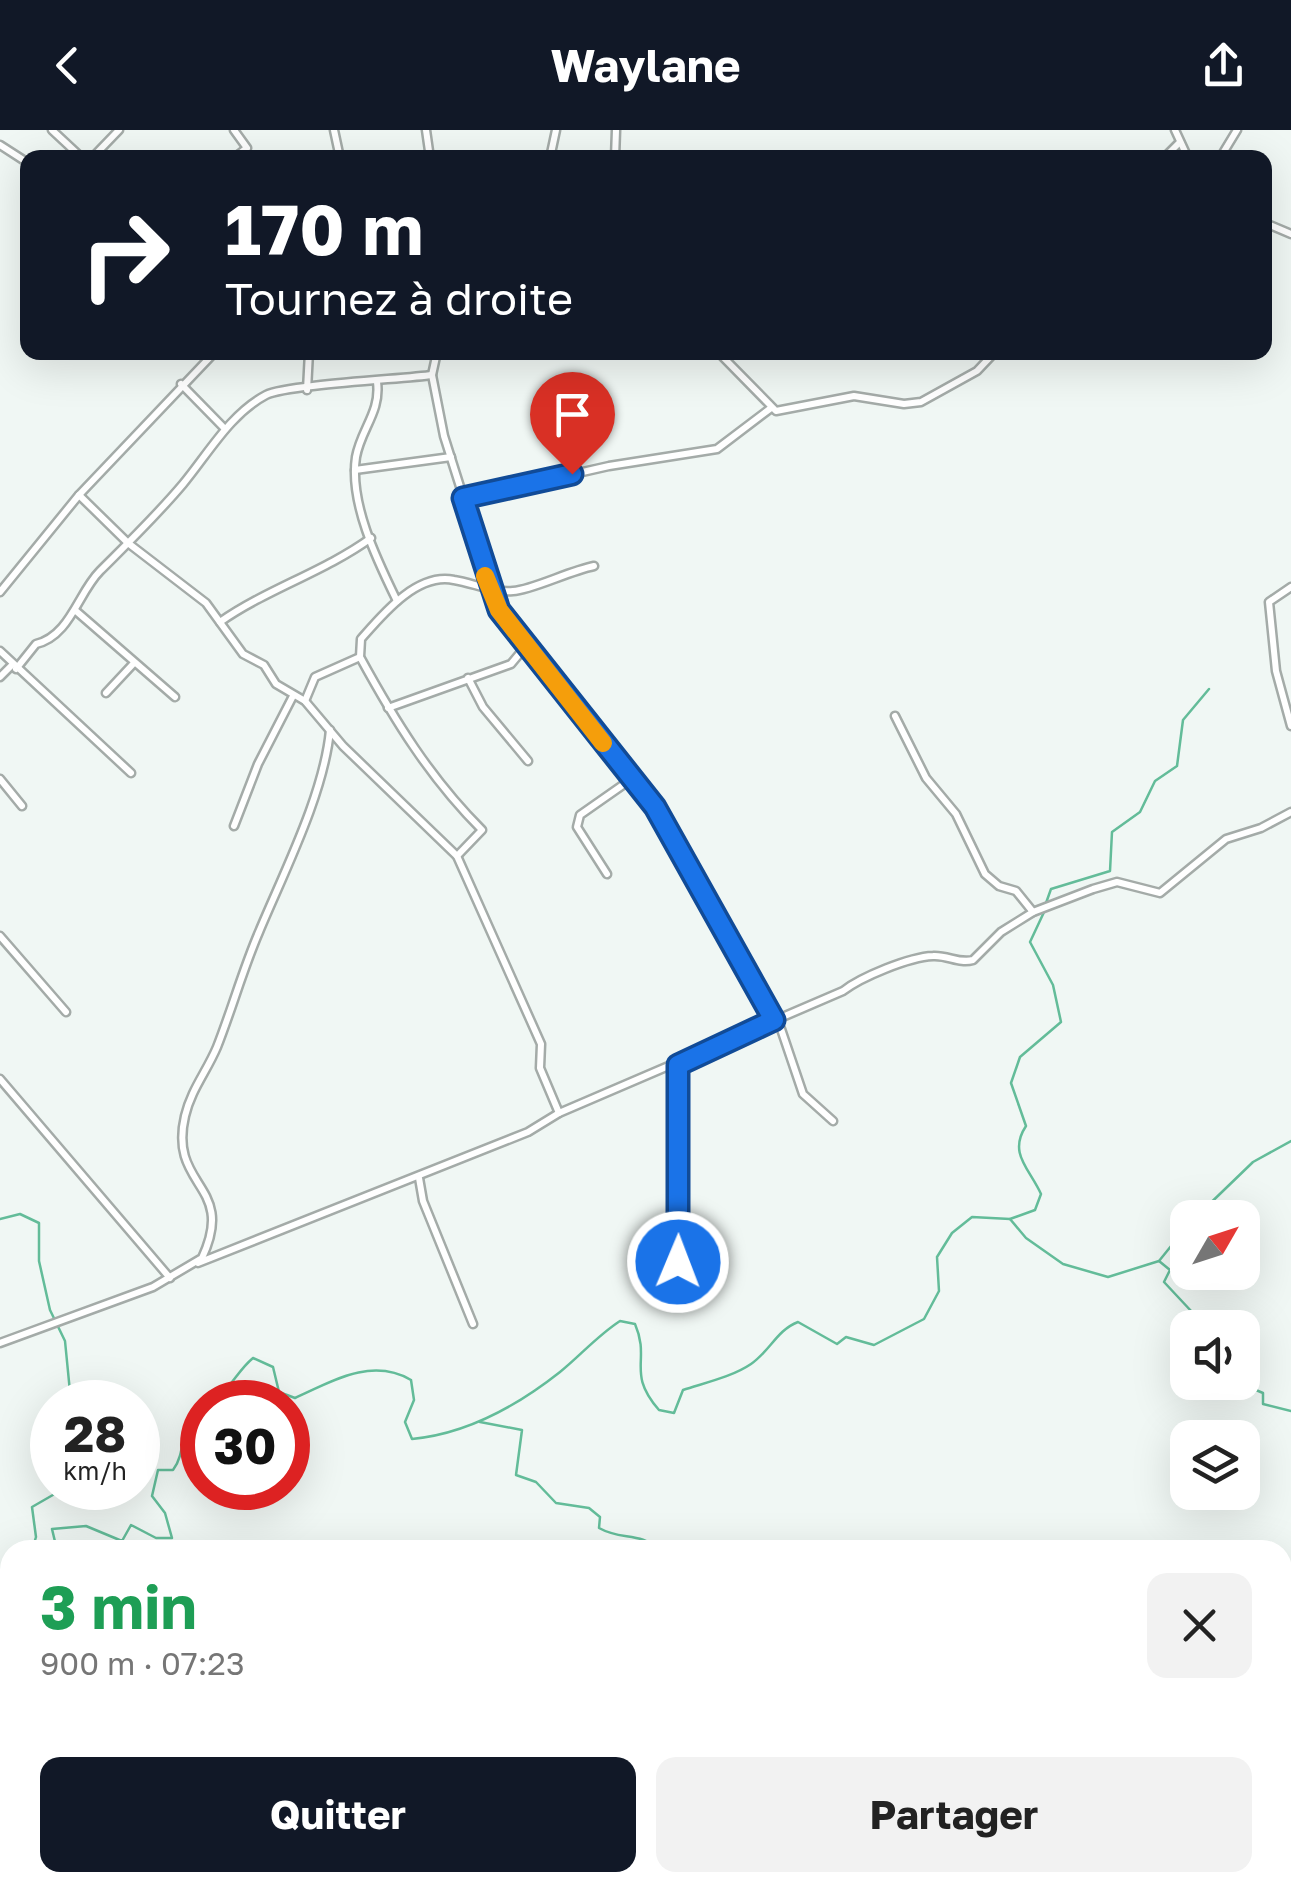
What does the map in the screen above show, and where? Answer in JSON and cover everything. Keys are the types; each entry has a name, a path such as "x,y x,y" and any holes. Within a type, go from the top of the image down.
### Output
{"street":[{"path":"52,130 73,150"},
{"path":"100,150 119,130"},
{"path":"234,130 247,148 244,150"},
{"path":"1175,130 1184,150"},
{"path":"1172,150 1180,142"},
{"path":"0,592 80,495 206,360"},
{"path":"308,390 309,360"},
{"path":"435,360 432,376 488,586 526,646 655,807 774,1020 803,1094 833,1121"},
{"path":"726,360 776,411 854,396 904,404 922,402 977,371 987,360"},
{"path":"0,677 36,644 45,642 76,611 100,571 185,482 225,428 267,394 432,376"},
{"path":"377,382 377,406 361,440 355,470 356,496 396,601"},
{"path":"181,384 225,428"},
{"path":"463,498 609,466 718,449 771,408"},
{"path":"355,470 451,457"},
{"path":"80,495 128,543 206,603 244,654 264,665 276,684 305,701 457,856 541,1044 540,1068 559,1113"},
{"path":"220,622 250,601 299,581 372,538"},
{"path":"457,856 482,830 439,788 388,708 360,656 361,640 396,601 422,584 452,578 472,588 488,586 513,592 562,572 594,566"},
{"path":"1291,588 1270,602 1276,670 1291,726"},
{"path":"76,611 176,697"},
{"path":"388,708 511,664 526,646"},
{"path":"0,651 131,772"},
{"path":"305,701 315,677 360,656"},
{"path":"106,694 134,663"},
{"path":"468,678 483,707 528,760"},
{"path":"234,826 258,764 293,696"},
{"path":"895,716 926,778 956,814 984,874 999,886 1016,890 1033,912"},
{"path":"198,1263 207,1247 214,1217 210,1199 179,1150 186,1112 192,1092 216,1048 256,936 316,794 330,729"},
{"path":"0,779 22,806"},
{"path":"608,874 576,828 580,815 630,780"},
{"path":"0,1343 528,1132 559,1113 843,991 866,974 930,956 973,960 1001,932 1033,912 1117,882 1160,893 1226,839 1261,828 1291,812"},
{"path":"0,936 66,1012"},
{"path":"678,1065 678,1262"},
{"path":"0,1079 18,1106 170,1278"},
{"path":"419,1178 423,1201 473,1324"}],"waterway":[{"path":"1046,903 1051,889 1110,871 1112,832 1140,812 1155,781 1177,766 1183,720 1209,689"},
{"path":"1010,1219 1035,1210 1041,1194 1020,1153 1026,1126 1011,1083 1020,1057 1061,1022 1053,985 1030,942 1045,910"},
{"path":"1214,1200 1253,1162 1291,1141"},
{"path":"0,1219 20,1214 39,1223 39,1261 50,1310 65,1341 69,1380"},
{"path":"310,1391 352,1374 396,1373 411,1380 414,1400 405,1422 412,1439 432,1436 471,1425 526,1396 620,1321 635,1324 641,1348 641,1376 649,1397 659,1410 674,1413 683,1390 743,1369 758,1359 784,1330 798,1322 837,1344 846,1337 874,1345 924,1319 939,1291 937,1257 952,1233 972,1217 1010,1219 1026,1238 1063,1264 1108,1277 1159,1261 1170,1247"},
{"path":"1159,1261 1170,1270 1164,1282 1190,1310"},
{"path":"234,1380 253,1358 273,1367 276,1380"},
{"path":"1260,1392 1263,1404 1291,1411"},
{"path":"480,1422 522,1430 516,1475 536,1482 556,1503 589,1508 600,1517 599,1528 645,1540"},
{"path":"123,1540 131,1525 156,1538 172,1538 165,1513 152,1496 158,1470 173,1470 180,1456"},
{"path":"32,1510 35,1540"},
{"path":"55,1540 52,1529 86,1526 120,1540"}],"slow traffic":[{"path":"485,576 499,610 603,743"}],"route":[{"path":"572,474 463,498 488,586 499,610 526,646 655,807 774,1020 678,1065 678,1262"}]}
